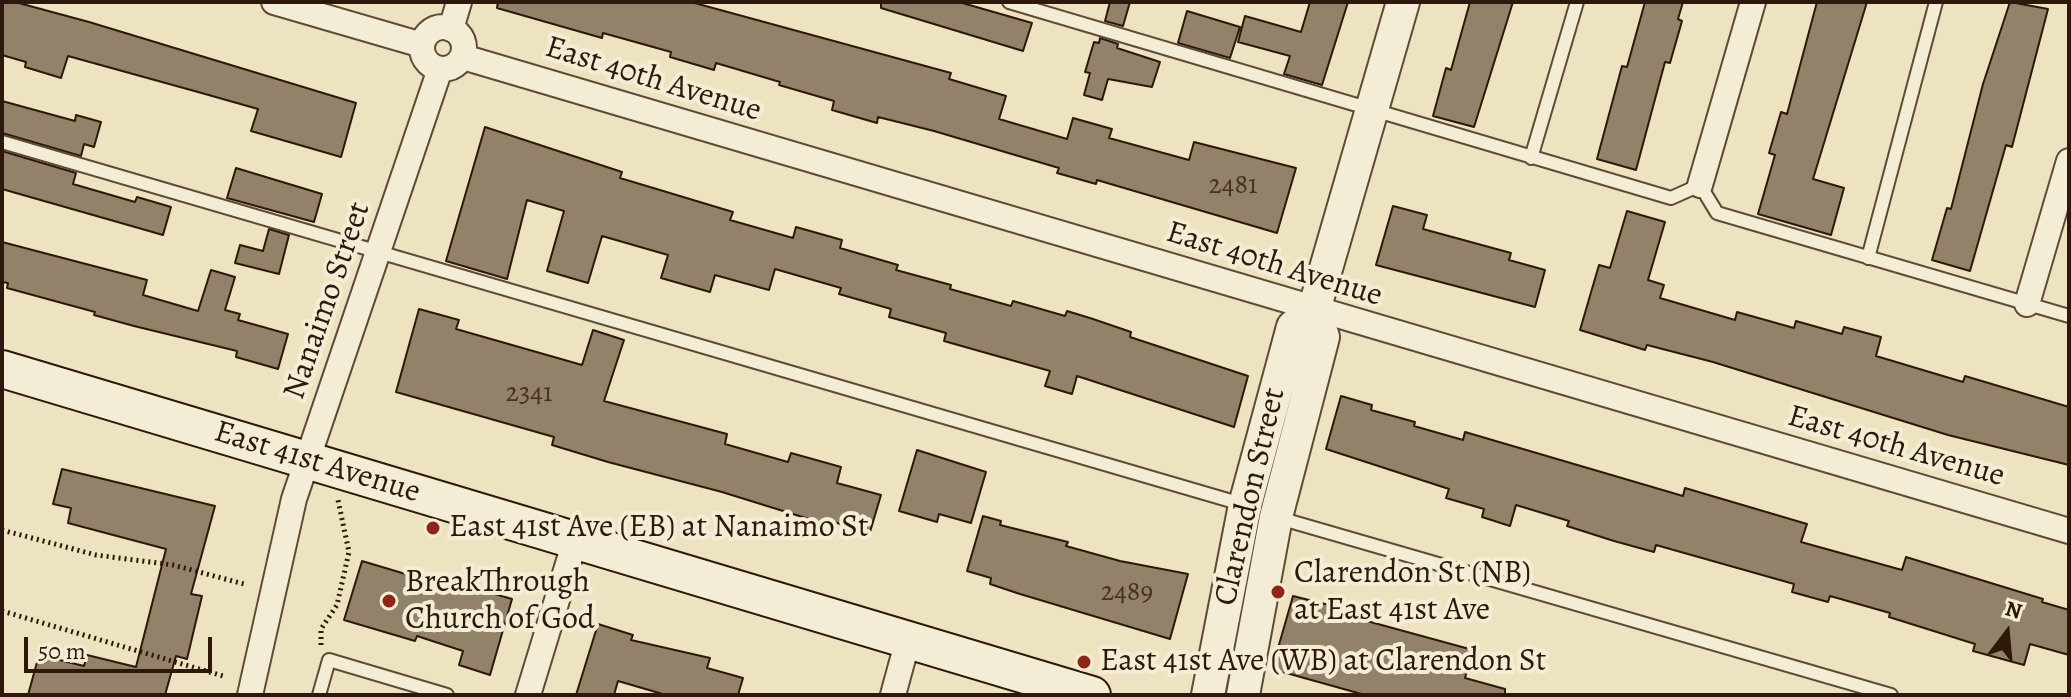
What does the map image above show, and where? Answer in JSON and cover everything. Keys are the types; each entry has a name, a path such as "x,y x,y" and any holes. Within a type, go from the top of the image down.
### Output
{"main road":[{"name":"East 41st Avenue","path":"2,369 1092,695"}],"street":[{"path":"274,2 422,45"},
{"path":"451,29 459,2"},
{"name":"Clarendon Street","path":"1243,695 1276,517 1323,337 1314,310 1403,2"},
{"path":"1700,185 1753,2"},
{"path":"451,29 461,37 463,57 453,67 440,69 424,58 422,45 433,30 451,29"},
{"name":"East 40th Avenue","path":"463,57 2069,531"},
{"name":"Nanaimo Street","path":"250,695 294,499 440,69"},
{"path":"2027,304 2069,161"},
{"name":"Clarendon Street","path":"1208,695 1245,505 1293,327 1314,310"},
{"path":"528,695 575,541"},
{"path":"893,695 908,640"}],"lane":[{"path":"1009,2 1671,198 1700,185 1717,213 2069,316"},
{"path":"1531,158 1577,2"},
{"path":"1868,258 1936,2"},
{"path":"2,142 1245,505"},
{"path":"1276,517 1891,695"},
{"path":"319,695 329,660 447,695"}],"path":[{"path":"329,660 319,640 321,629 337,605 349,552 338,500"},
{"path":"2,530 96,555 173,565 244,584"},
{"path":"2,611 223,676"}],"building":[{"path":"2,2 15,2 89,22 356,103 341,157 251,131 258,109 68,56 61,78 25,67 26,62 2,55"},
{"path":"498,2 691,2 951,73 949,79 1006,96 999,119 1067,139 1073,118 1112,129 1109,138 1189,160 1194,142 1296,168 1277,233 1097,180 1096,184 1057,173 1059,168 934,131 878,117 877,123 832,110 834,101 779,85 780,82 716,63 714,70 670,57 671,52 603,33 602,38 497,8"},
{"path":"881,2 959,2 1032,23 1023,51 881,8"},
{"path":"1110,2 1130,2 1123,26 1105,21"},
{"path":"1310,2 1348,2 1322,85 1284,74 1290,56 1238,42 1245,16 1301,32"},
{"path":"1470,2 1513,2 1474,127 1433,116 1446,68 1451,70"},
{"path":"1645,2 1683,2 1678,19 1682,21 1670,63 1665,62 1636,170 1597,159 1622,66 1627,67"},
{"path":"1817,2 1867,2 1813,179 1844,188 1831,235 1758,214 1775,155 1769,153 1781,112 1787,114"},
{"path":"2010,2 2048,9 2012,147 2006,145 1970,271 1932,260 1947,208 1951,209 1983,84"},
{"path":"1187,11 1240,27 1230,58 1178,43"},
{"path":"1100,38 1118,44 1117,48 1160,62 1152,87 1108,79 1102,100 1084,95 1090,73 1085,72 1094,42 1099,43"},
{"path":"2,101 75,121 76,115 101,122 94,147 84,144 81,156 2,133"},
{"path":"485,127 622,172 620,178 733,212 730,220 793,238 796,227 842,240 840,248 898,265 896,270 951,285 950,289 1011,306 1013,301 1065,316 1067,311 1131,332 1130,337 1248,376 1234,427 1077,376 1072,394 1045,386 1050,371 944,341 946,333 889,317 891,309 839,294 841,288 775,269 769,290 715,275 710,292 661,278 668,255 602,236 588,283 547,271 564,211 527,200 507,279 446,261"},
{"path":"2,151 76,173 73,184 135,202 137,197 171,207 163,235 2,189"},
{"path":"236,168 322,194 314,222 227,198"},
{"path":"1393,206 1427,215 1423,229 1511,253 1509,260 1545,270 1535,307 1376,265"},
{"path":"1627,211 1665,222 1648,280 1664,285 1660,298 1735,320 1737,312 1794,328 1796,321 1842,334 1844,327 1881,337 1876,356 1963,382 1965,376 2069,407 2069,465 1948,435 1713,362 1647,345 1645,350 1580,330 1599,265 1610,268"},
{"path":"269,229 289,235 279,274 235,263 240,245 263,251"},
{"path":"2,242 147,280 143,295 198,311 211,270 235,277 225,310 240,314 238,320 288,334 278,369 236,357 237,351 134,326 7,288 8,283 2,282"},
{"path":"419,309 459,320 456,329 582,365 593,330 624,340 604,401 727,434 725,444 788,462 791,453 841,467 837,483 881,495 870,532 826,520 825,524 722,492 608,462 552,445 554,437 396,392"},
{"path":"1341,396 1372,405 1371,410 1415,422 1414,426 1463,440 1465,432 1683,496 1685,488 1807,524 1801,542 1902,570 1906,557 2043,599 2042,602 2069,610 2069,655 2030,644 2024,665 1973,651 1975,644 1889,617 1890,613 1830,596 1828,602 1792,592 1794,584 1656,545 1654,552 1614,541 1567,526 1569,521 1516,505 1510,526 1482,517 1484,509 1446,498 1449,489 1326,449"},
{"path":"917,450 986,472 971,523 939,514 937,522 899,511"},
{"path":"62,469 215,506 191,594 202,596 187,659 176,656 165,695 28,695 39,655 84,666 87,655 136,667 166,549 68,523 71,508 53,504"},
{"path":"983,516 1001,521 1000,525 1068,542 1066,546 1120,561 1188,574 1170,639 990,584 991,578 967,571"},
{"path":"362,561 439,584 480,594 481,590 512,599 490,675 459,665 463,651 417,636 415,641 344,620"},
{"path":"1293,596 1369,615 1367,621 1473,650 1465,678 1505,689 1505,695 1365,695 1272,669"},
{"path":"598,624 633,635 631,640 710,658 707,668 743,678 738,695 666,695 618,681 614,695 576,695"}],"place":[{"name":"East 41st Ave (EB) at Nanaimo St","path":"433,528"},
{"name":"Clarendon St (NB) at East 41st Ave","path":"1278,592"},
{"name":"BreakThrough Church of God","path":"389,601"},
{"name":"East 41st Ave (WB) at Clarendon St","path":"1084,662"}]}
